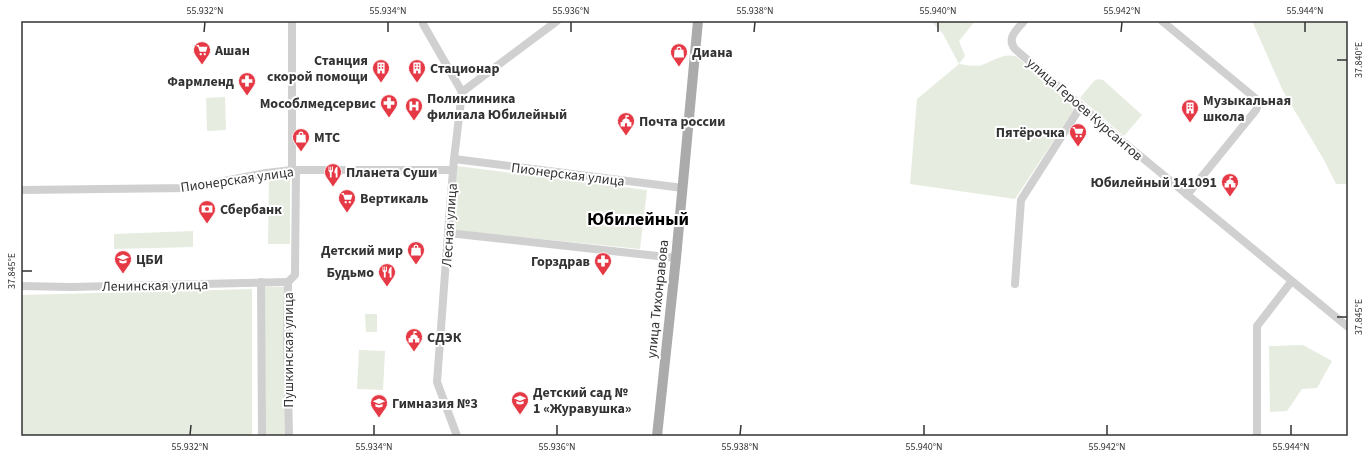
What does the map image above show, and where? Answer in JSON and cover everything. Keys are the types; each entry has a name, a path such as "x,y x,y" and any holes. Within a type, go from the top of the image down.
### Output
{"main road":[{"name":"улица Тихонравова","path":"657,436 676,258 698,21"}],"street":[{"name":"Пушкинская улица","path":"289,436 287,338 288,282 295,275 292,21"},
{"path":"424,21 423,24 462,92 557,21"},
{"name":"улица Героев Курсантов","path":"1024,21 1012,36 1011,40 1014,47 1081,106 1187,195 1291,282 1348,327"},
{"path":"1162,21 1255,98 1258,104 1256,110 1187,195"},
{"name":"Лесная улица","path":"457,436 437,382 453,170 462,92"},
{"path":"1015,284 1021,200 1081,106"},
{"name":"Пионерская улица","path":"454,159 682,188"},
{"name":"Пионерская улица","path":"21,190 187,188 266,173 294,170 453,170"},
{"path":"448,234 676,258"},
{"name":"Пушкинская улица","path":"261,282 262,436"},
{"name":"Ленинская улица","path":"21,286 71,287 288,282"},
{"path":"1257,436 1257,326 1291,282"}],"shaded area":[{"path":"931,21 975,21 959,41 965,56 959,64 943,34"},
{"path":"1252,21 1348,21 1348,184 1336,184 1324,160 1283,91"},
{"path":"1004,56 1017,57 1075,108 1015,199 910,184 917,99 959,64 979,66"},
{"path":"1098,79 1103,80 1142,115 1124,136 1080,98 1094,81"},
{"path":"225,97 226,130 207,131 206,98"},
{"path":"457,166 647,190 640,249 451,230"},
{"path":"290,176 290,244 268,244 269,178"},
{"path":"193,231 193,247 114,249 114,234"},
{"path":"265,287 285,287 285,436 265,436"},
{"path":"252,289 252,436 21,436 21,295"},
{"path":"365,314 377,314 377,332 366,332"},
{"path":"1303,345 1332,361 1317,388 1302,389 1287,411 1270,412 1269,346"},
{"path":"359,350 385,351 383,390 357,389"}],"place":[{"name":"Ашан","path":"202,65"},
{"name":"Диана","path":"679,67"},
{"name":"Станция скорой помощи","path":"381,83"},
{"name":"Стационар","path":"417,83"},
{"name":"Фармленд","path":"247,96"},
{"name":"Мособлмедсервис","path":"389,118"},
{"name":"Поликлиника филиала Юбилейный","path":"414,121"},
{"name":"Музыкальная школа","path":"1190,123"},
{"name":"Почта россии","path":"626,136"},
{"name":"Пятёрочка","path":"1078,147"},
{"name":"МТС","path":"301,152"},
{"name":"Планета Суши","path":"333,187"},
{"name":"Юбилейный 141091","path":"1230,197"},
{"name":"Вертикаль","path":"347,213"},
{"name":"Сбербанк","path":"207,224"},
{"name":"Детский мир","path":"416,265"},
{"name":"ЦБИ","path":"123,274"},
{"name":"Горздрав","path":"603,276"},
{"name":"Будьмо","path":"387,287"},
{"name":"СДЭК","path":"414,352"},
{"name":"Детский сад № 1 «Журавушка»","path":"520,415"},
{"name":"Гимназия №3","path":"379,418"}],"district":[{"name":"Юбилейный","path":"638,219"}]}
